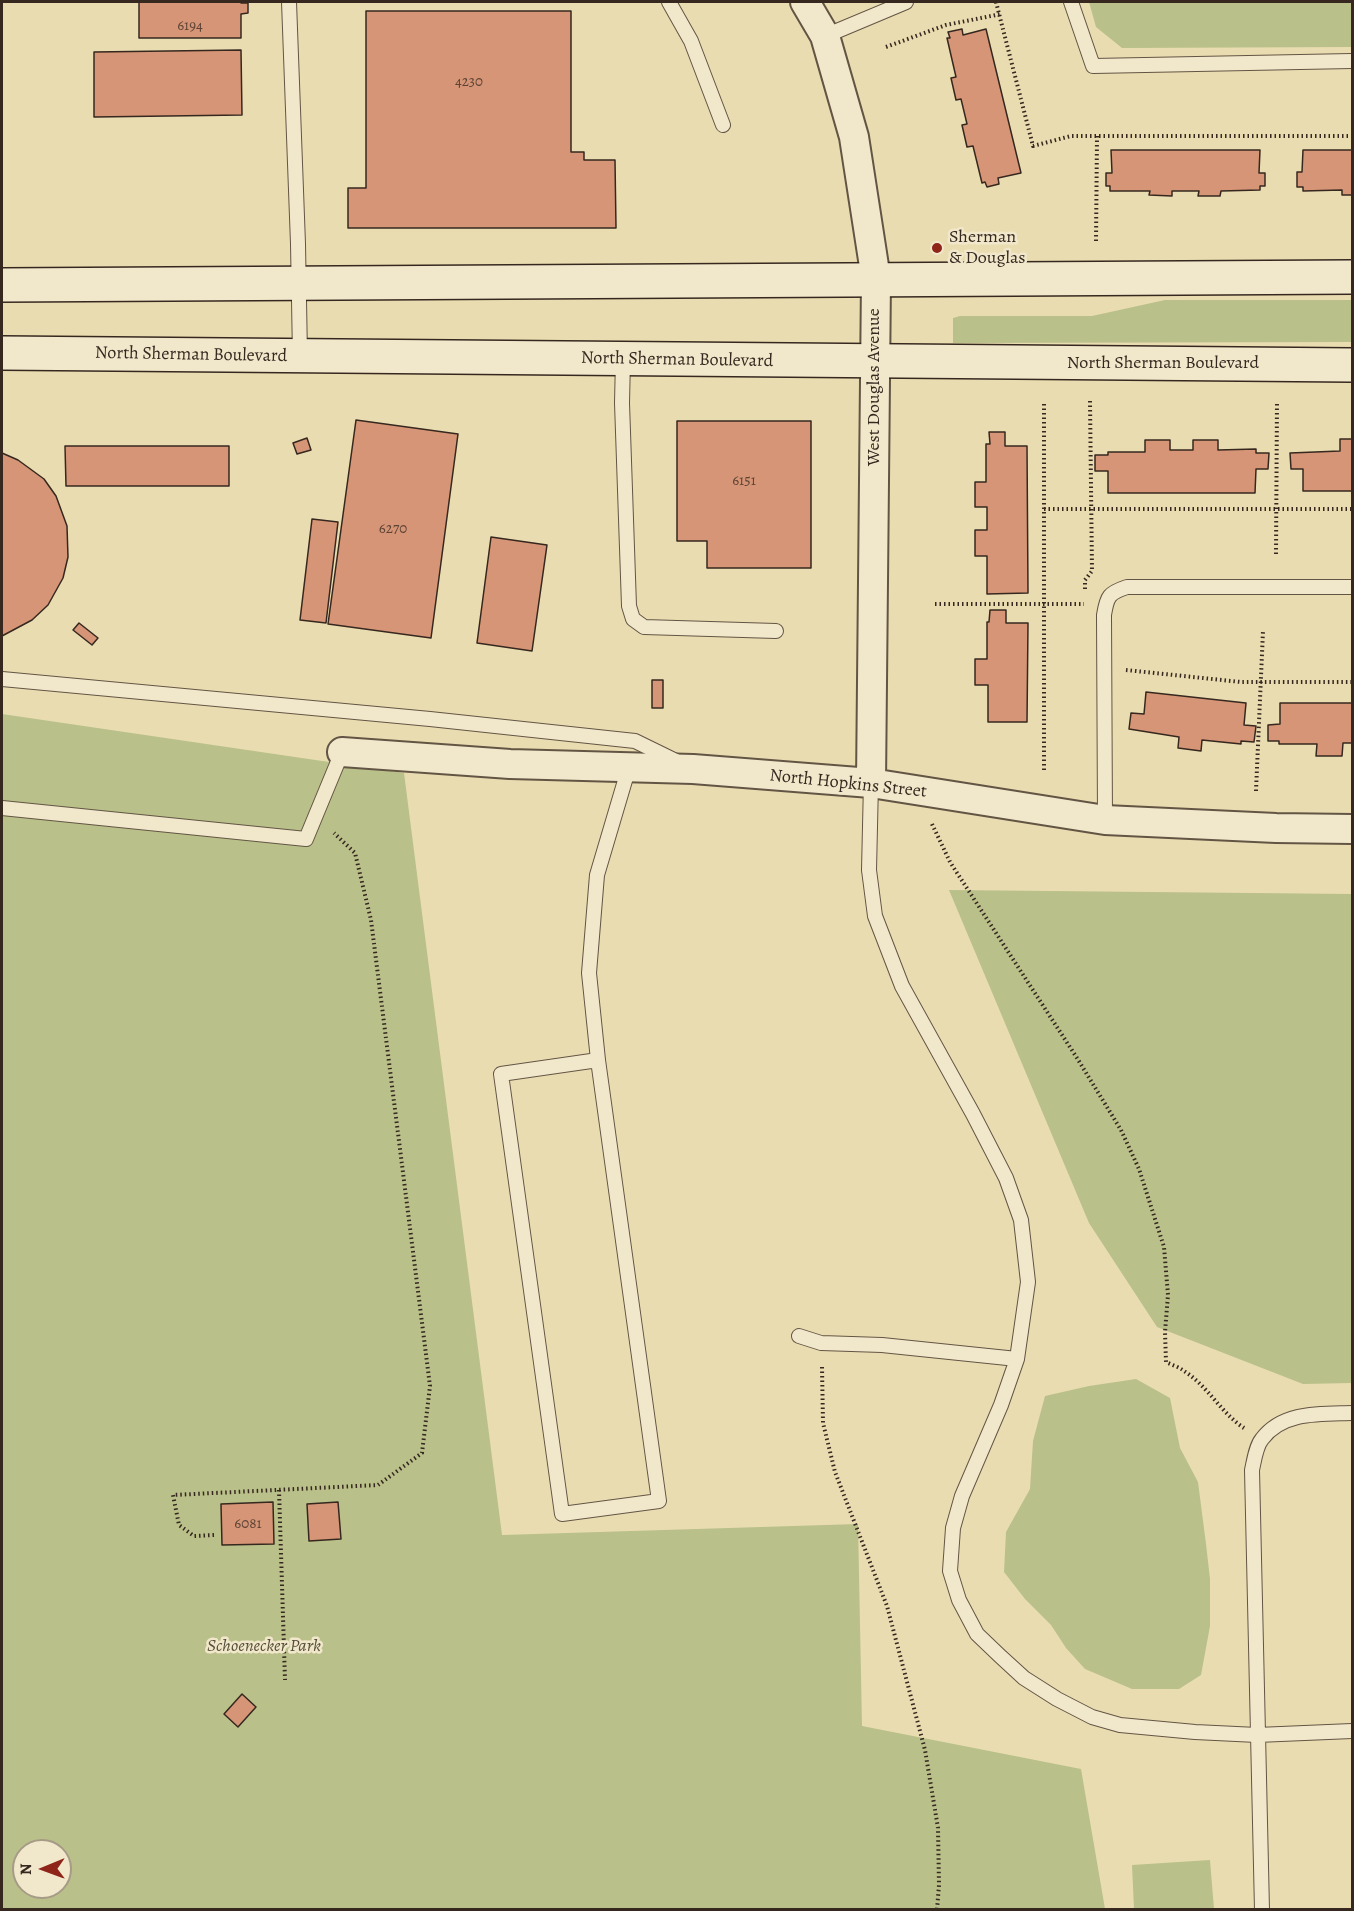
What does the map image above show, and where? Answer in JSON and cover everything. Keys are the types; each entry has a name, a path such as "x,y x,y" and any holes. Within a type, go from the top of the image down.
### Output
{"main road":[{"path":"2,285 1353,277"},
{"name":"North Sherman Boulevard","path":"2,353 1353,365"}],"street":[{"name":"West Douglas Avenue","path":"805,2 825,36 854,137 876,279 871,783"},
{"name":"North Hopkins Street","path":"342,752 510,764 693,769 871,783 1106,820 1276,828 1353,829"}],"lane":[{"path":"289,2 300,356"},
{"path":"669,2 692,41 723,125"},
{"path":"825,36 906,2"},
{"path":"1071,2 1093,66 1353,61"},
{"path":"623,359 622,415 629,606 633,619 644,627 776,631"},
{"path":"1106,820 1104,615 1106,601 1113,592 1127,587 1353,587"},
{"path":"2,679 430,718 635,741 693,769"},
{"path":"2,808 306,839 342,752"},
{"path":"598,1060 501,1074 562,1514 659,1501 598,1060 589,973 597,875 629,767"},
{"path":"871,783 869,870 874,916 902,986 1006,1178 1021,1220 1028,1282 1017,1359 1001,1405 962,1496 953,1528 950,1571 959,1600 977,1634 1024,1677 1057,1699 1092,1717 1120,1725 1195,1732 1257,1735 1353,1731"},
{"path":"798,1336 821,1343 882,1346 1017,1359"},
{"path":"1262,1910 1252,1470 1261,1440 1281,1422 1308,1414 1353,1413"}],"path":[{"path":"996,2 1001,14 1033,146 1071,136 1353,136"},
{"path":"886,47 946,25 1001,14"},
{"path":"1096,241 1097,136"},
{"path":"1044,401 1044,770"},
{"path":"935,604 1085,604 1085,580 1092,571 1090,401"},
{"path":"1276,554 1277,401"},
{"path":"1044,509 1353,509"},
{"path":"1256,791 1263,630"},
{"path":"1126,680 1126,669 1241,682 1353,682"},
{"path":"918,790 950,862 1077,1058 1121,1130 1139,1169 1164,1247 1168,1295 1165,1332 1166,1362 1185,1371 1233,1421 1261,1440"},
{"path":"214,1535 194,1536 179,1525 173,1495 378,1485 422,1454 430,1386 371,920 355,852 315,817"},
{"path":"821,1343 823,1423 835,1472 887,1606 925,1750 938,1828 937,1910"},
{"path":"279,1490 285,1680"}],"green space":[{"path":"1089,2 1352,2 1352,47 1122,48 1096,27"},
{"path":"1165,300 1352,300 1352,342 953,343 953,318 960,316 1092,316"},
{"name":"Schoenecker Park","path":"2,714 404,773 502,1535 858,1524 862,1726 1081,1769 1105,1909 2,1909"},
{"path":"949,890 1352,894 1352,1383 1303,1384 1157,1327 1089,1223"},
{"path":"1136,1379 1170,1398 1180,1448 1198,1482 1210,1579 1210,1626 1201,1675 1179,1689 1132,1689 1085,1669 1066,1648 1051,1625 1025,1599 1004,1572 1006,1532 1030,1489 1033,1441 1045,1396"},
{"path":"1210,1860 1214,1909 1134,1909 1132,1865"}],"building":[{"path":"139,2 241,2 248,3 248,13 241,14 241,38 139,38"},
{"path":"366,11 571,11 571,152 584,152 584,160 615,160 616,228 348,228 348,188 366,188"},
{"path":"962,29 963,35 986,29 1021,173 998,178 999,184 987,187 985,182 982,183 973,146 967,147 962,125 967,124 961,99 956,100 951,78 956,77 947,38 950,38 948,32"},
{"path":"241,50 242,115 94,117 94,52"},
{"path":"1111,150 1260,150 1259,173 1265,173 1265,186 1260,186 1260,190 1221,191 1220,196 1198,196 1199,191 1172,191 1172,196 1149,195 1150,191 1110,191 1110,186 1106,186 1106,173 1112,173"},
{"path":"1303,150 1352,150 1352,195 1342,195 1342,190 1303,191 1303,187 1297,187 1297,172 1302,172"},
{"path":"356,420 458,434 431,638 328,624"},
{"path":"677,421 811,421 811,568 707,568 707,541 677,541"},
{"path":"989,432 1005,432 1005,446 1027,446 1028,593 987,594 987,556 975,556 975,530 987,530 987,507 975,507 975,482 986,482 986,444 990,444"},
{"path":"307,438 311,450 297,454 293,443"},
{"path":"1340,439 1352,439 1352,491 1303,491 1303,469 1291,469 1290,453 1340,451"},
{"path":"1145,440 1170,440 1170,450 1193,450 1193,440 1218,440 1218,450 1256,449 1256,453 1269,453 1268,469 1256,469 1255,493 1108,493 1108,471 1095,471 1095,455 1108,455 1108,452 1145,452"},
{"path":"65,446 229,446 229,486 66,486"},
{"path":"2,453 18,460 44,479 56,496 67,526 68,557 63,578 48,605 32,620 2,636"},
{"path":"312,519 338,522 326,623 300,620"},
{"path":"491,537 547,545 532,651 477,643"},
{"path":"990,610 1006,610 1006,623 1028,623 1027,722 988,722 988,685 975,685 975,659 987,659 987,622 989,622"},
{"path":"79,623 98,638 92,645 73,630"},
{"path":"652,680 663,680 663,708 652,708"},
{"path":"1146,692 1246,703 1244,725 1256,726 1254,742 1241,741 1241,744 1202,740 1201,751 1178,748 1179,737 1129,729 1131,713 1144,714"},
{"path":"1280,703 1352,703 1352,743 1343,743 1342,756 1316,756 1317,744 1279,744 1279,741 1268,741 1268,725 1280,724"},
{"path":"273,1502 274,1544 222,1545 221,1504"},
{"path":"338,1502 341,1539 309,1541 307,1504"},
{"path":"242,1694 256,1707 238,1727 224,1714"}],"place":[{"name":"Sherman & Douglas","path":"937,248"}]}
